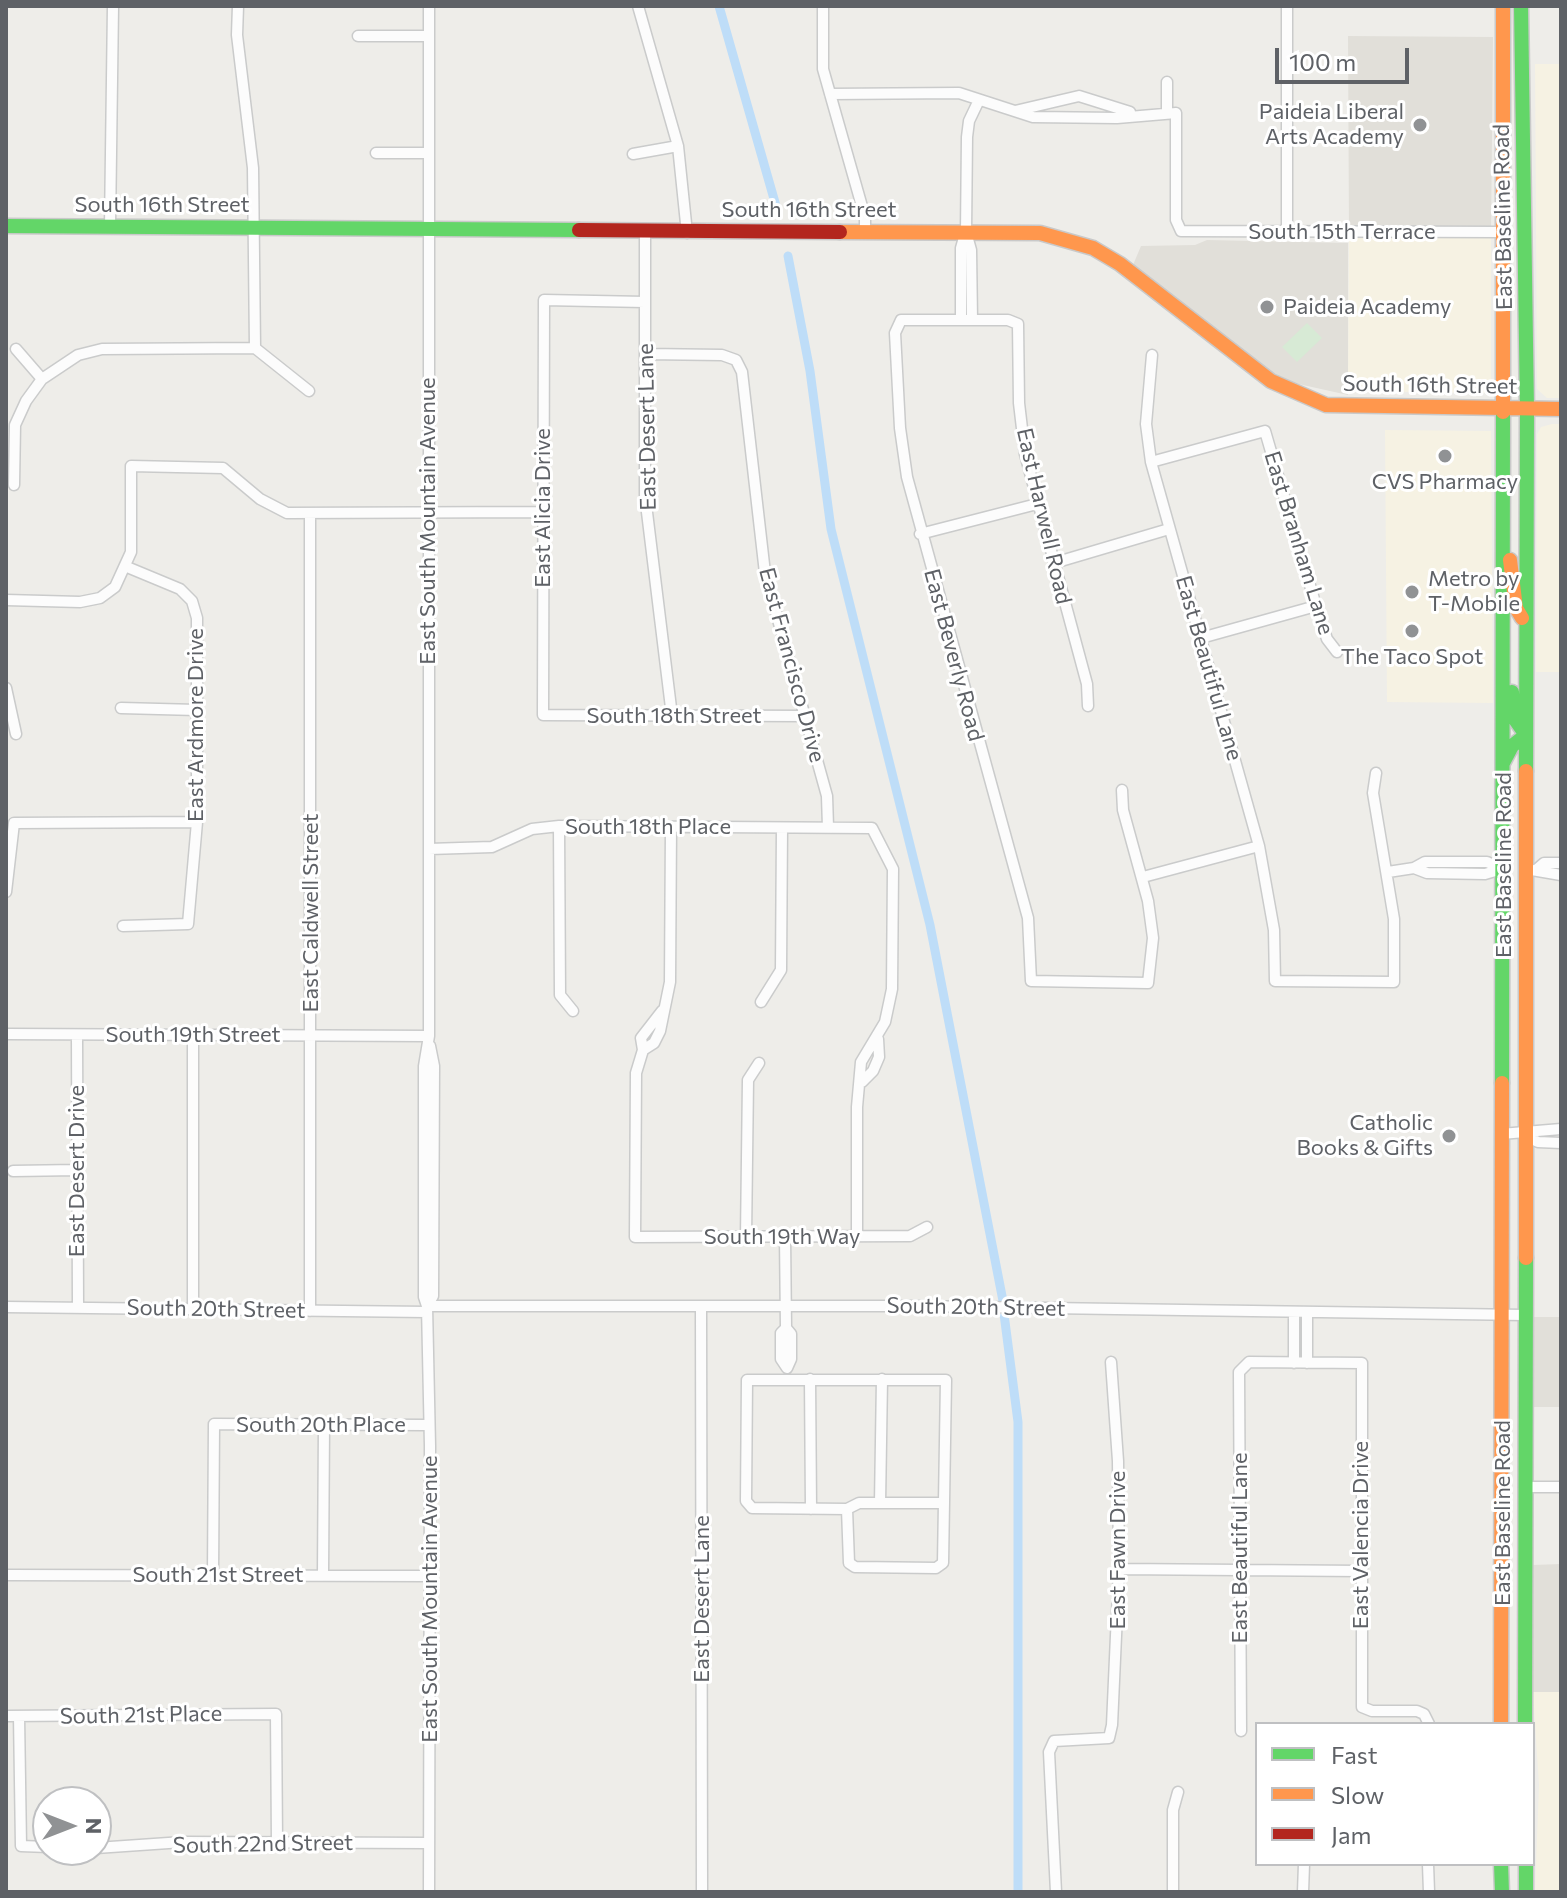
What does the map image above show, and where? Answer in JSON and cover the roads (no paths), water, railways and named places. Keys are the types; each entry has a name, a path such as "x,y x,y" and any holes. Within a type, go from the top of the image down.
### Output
{"main road":[{"name":"East Baseline Road","path":"1501,1722 1503,6"},
{"name":"East Baseline Road","path":"1521,6 1527,409 1526,735 1532,869 1524,1135 1525,1722"},
{"name":"South 16th Street","path":"6,226 645,233 1040,233 1093,248 1120,264 1271,381 1326,405 1355,408 1561,409"},
{"path":"1503,232 1525,232"},
{"path":"1502,540 1512,565 1517,612 1526,619"},
{"path":"1502,652 1511,675 1514,718 1526,735 1512,746 1502,767"},
{"path":"1502,869 1532,869"},
{"path":"1500,1379 1509,1408 1511,1466 1524,1487 1500,1516"},
{"path":"1500,1616 1525,1616"},
{"path":"1501,1866 1502,1892"},
{"path":"1526,1866 1526,1892"}],"street":[{"path":"110,226 113,6"},
{"path":"238,6 237,35 253,168 255,348"},
{"name":"East South Mountain Avenue","path":"429,6 429,1036 434,1066 433,1296 427,1309 431,1576 429,1892"},
{"path":"638,6 678,146 687,233"},
{"path":"823,6 823,69 865,217 865,232"},
{"path":"1287,6 1287,232"},
{"path":"358,36 429,36"},
{"path":"830,94 948,93 1033,117 1117,118 1172,113 1167,82"},
{"path":"1014,111 1079,96 1136,114"},
{"path":"966,320 961,248 966,232 968,129 979,100"},
{"name":"South 15th Terrace","path":"1172,113 1176,220 1181,231 1503,232"},
{"path":"633,154 678,146"},
{"path":"376,153 428,153"},
{"name":"East Desert Lane","path":"645,233 645,496 672,716"},
{"name":"East Alicia Drive","path":"543,715 544,300 645,302"},
{"name":"East Beverly Road","path":"966,320 901,320 896,325 900,428 920,534 1028,918 1031,981 1148,983 1153,938 1143,877"},
{"name":"East Harwell Road","path":"966,320 1008,320 1018,324 1019,403 1037,504 1087,684 1088,706"},
{"path":"14,485 15,425 42,379 78,355 102,349 255,348 309,391"},
{"path":"16,349 42,379"},
{"name":"East Francisco Drive","path":"646,354 722,355 736,360 742,372 765,573 827,796 828,827"},
{"name":"East Beautiful Lane","path":"1152,355 1146,424 1151,462 1259,846 1274,930 1275,981 1394,982 1394,919 1388,872"},
{"name":"East Branham Lane","path":"1151,462 1265,431 1316,606 1327,639 1337,652"},
{"path":"6,600 80,602 100,598 115,587 127,567 131,552 131,466 223,468 272,506 287,513 543,512"},
{"path":"920,534 1037,504"},
{"name":"East Caldwell Street","path":"310,515 310,1311"},
{"path":"1054,563 1169,529"},
{"name":"East Ardmore Drive","path":"123,926 188,924 197,822 197,618 192,601 169,582 127,567"},
{"path":"1201,638 1316,606"},
{"path":"6,688 16,734"},
{"path":"121,708 197,710"},
{"name":"South 18th Street","path":"543,715 806,716"},
{"path":"1376,773 1373,793 1388,872 1414,868 1425,862 1451,868 1487,862 1502,869"},
{"path":"1122,790 1123,810 1143,877 1259,846"},
{"path":"6,892 14,823 197,822"},
{"path":"559,826 560,995 573,1011"},
{"name":"South 18th Place","path":"429,849 492,847 532,829 559,826 872,828 893,869 892,989 878,1039 861,1062 862,1082 857,1107 857,1236"},
{"name":"South 19th Way","path":"671,827 670,982 662,1011 641,1038 643,1050 636,1073 635,1237 910,1236 927,1227"},
{"path":"761,1002 781,970 782,828"},
{"path":"1532,869 1544,863 1561,863"},
{"path":"1532,869 1547,875 1561,875"},
{"name":"South 19th Street","path":"6,1034 429,1036"},
{"name":"East Desert Drive","path":"77,1035 78,1307"},
{"path":"193,1035 193,1310"},
{"path":"746,1237 748,1080 759,1063"},
{"path":"1524,1135 1538,1129 1561,1129"},
{"path":"1501,1134 1524,1135 1538,1142 1561,1143"},
{"path":"13,1171 77,1170"},
{"path":"785,1237 786,1328 781,1333 781,1359 787,1374"},
{"name":"South 20th Street","path":"6,1307 310,1311 1004,1308 1524,1315"},
{"name":"East Desert Lane","path":"701,1307 702,1892"},
{"path":"1294,1312 1294,1363 1307,1363 1307,1312"},
{"name":"East Fawn Drive","path":"1056,1892 1049,1752 1054,1741 1109,1738 1118,1649 1119,1569 1118,1461 1111,1362"},
{"name":"East Beautiful Lane","path":"1241,1731 1239,1372 1249,1362 1294,1363"},
{"name":"East Valencia Drive","path":"1307,1363 1362,1363 1362,1707 1427,1719"},
{"path":"847,1509 849,1563 855,1567 936,1568 943,1563 944,1503 946,1380 810,1379 787,1374 747,1380 746,1501 752,1508 847,1509 859,1503 944,1503"},
{"path":"810,1379 811,1509"},
{"path":"880,1503 882,1379"},
{"name":"South 20th Place","path":"213,1575 214,1424 427,1425"},
{"path":"323,1574 324,1425"},
{"path":"1524,1487 1561,1487"},
{"path":"1119,1569 1361,1571"},
{"name":"South 21st Street","path":"6,1575 431,1576"},
{"name":"South 21st Place","path":"6,1716 276,1714 277,1842"},
{"path":"19,1716 21,1846 32,1846"},
{"path":"1173,1892 1173,1810 1178,1792"},
{"name":"South 22nd Street","path":"112,1847 277,1842 429,1843"},
{"path":"1303,1892 1304,1866"},
{"path":"1428,1866 1429,1892"}],"waterway":[{"path":"719,6 776,206"},
{"path":"788,256 810,371 831,529 930,925 1003,1301"},
{"path":"1004,1314 1018,1422 1018,1892"}],"place":[{"name":"Paideia Liberal Arts Academy","path":"1420,125"},
{"name":"Paideia Academy","path":"1267,307"},
{"name":"CVS Pharmacy","path":"1445,456"},
{"name":"Metro by T-Mobile","path":"1412,592"},
{"name":"The Taco Spot","path":"1412,631"},
{"name":"Catholic Books & Gifts","path":"1449,1136"}]}
